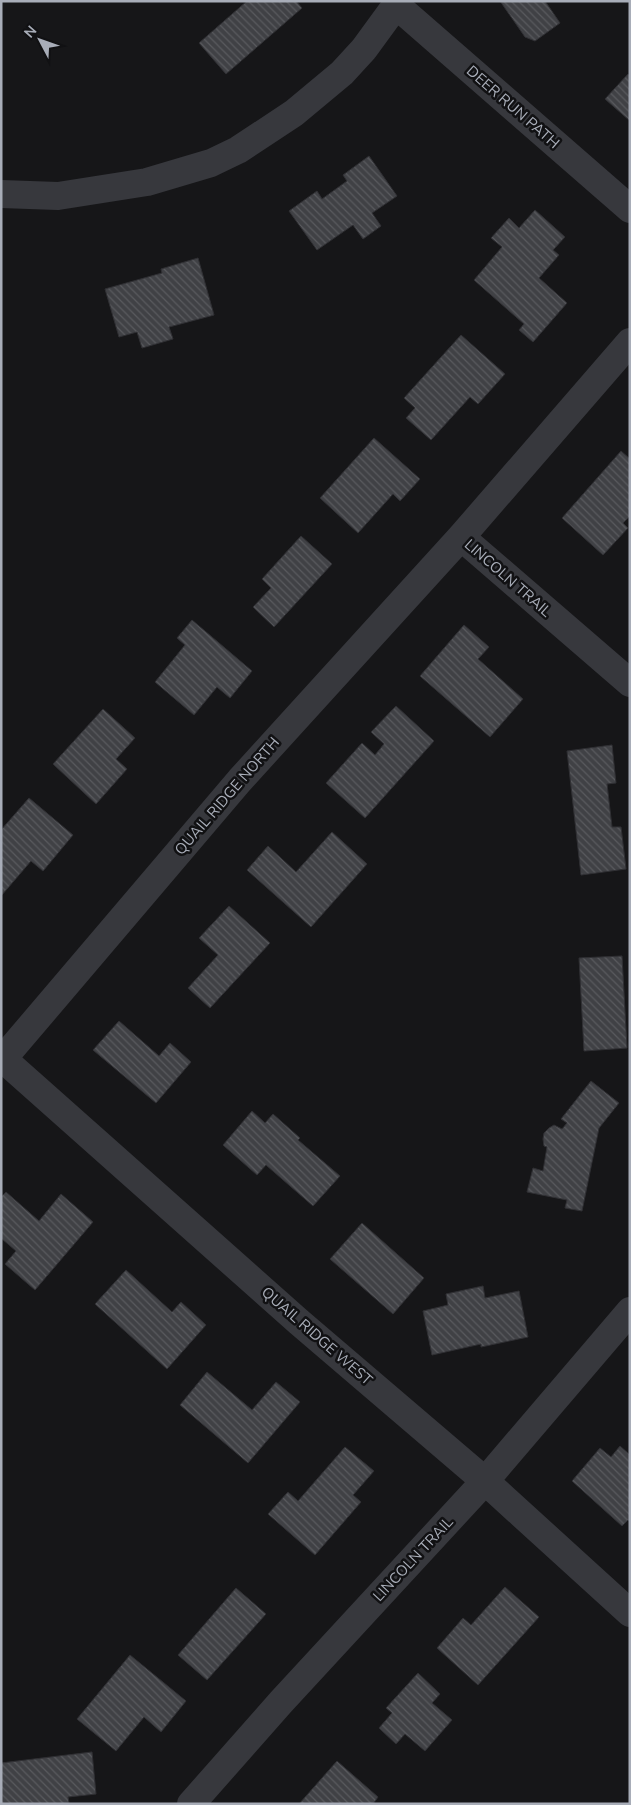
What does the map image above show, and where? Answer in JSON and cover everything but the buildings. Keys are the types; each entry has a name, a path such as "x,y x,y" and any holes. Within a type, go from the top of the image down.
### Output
{"street":[{"path":"1,194 58,196 147,182 225,157 278,124 318,94 364,49 397,3"},
{"name":"DEER RUN PATH","path":"397,3 630,209"},
{"name":"LINCOLN TRAIL","path":"630,342 461,537 630,683"},
{"name":"QUAIL RIDGE NORTH","path":"2,1060 240,780 461,537"},
{"name":"QUAIL RIDGE WEST","path":"2,1060 299,1322 485,1481 630,1613"},
{"name":"LINCOLN TRAIL","path":"191,1804 281,1702 485,1481 630,1311"}]}
